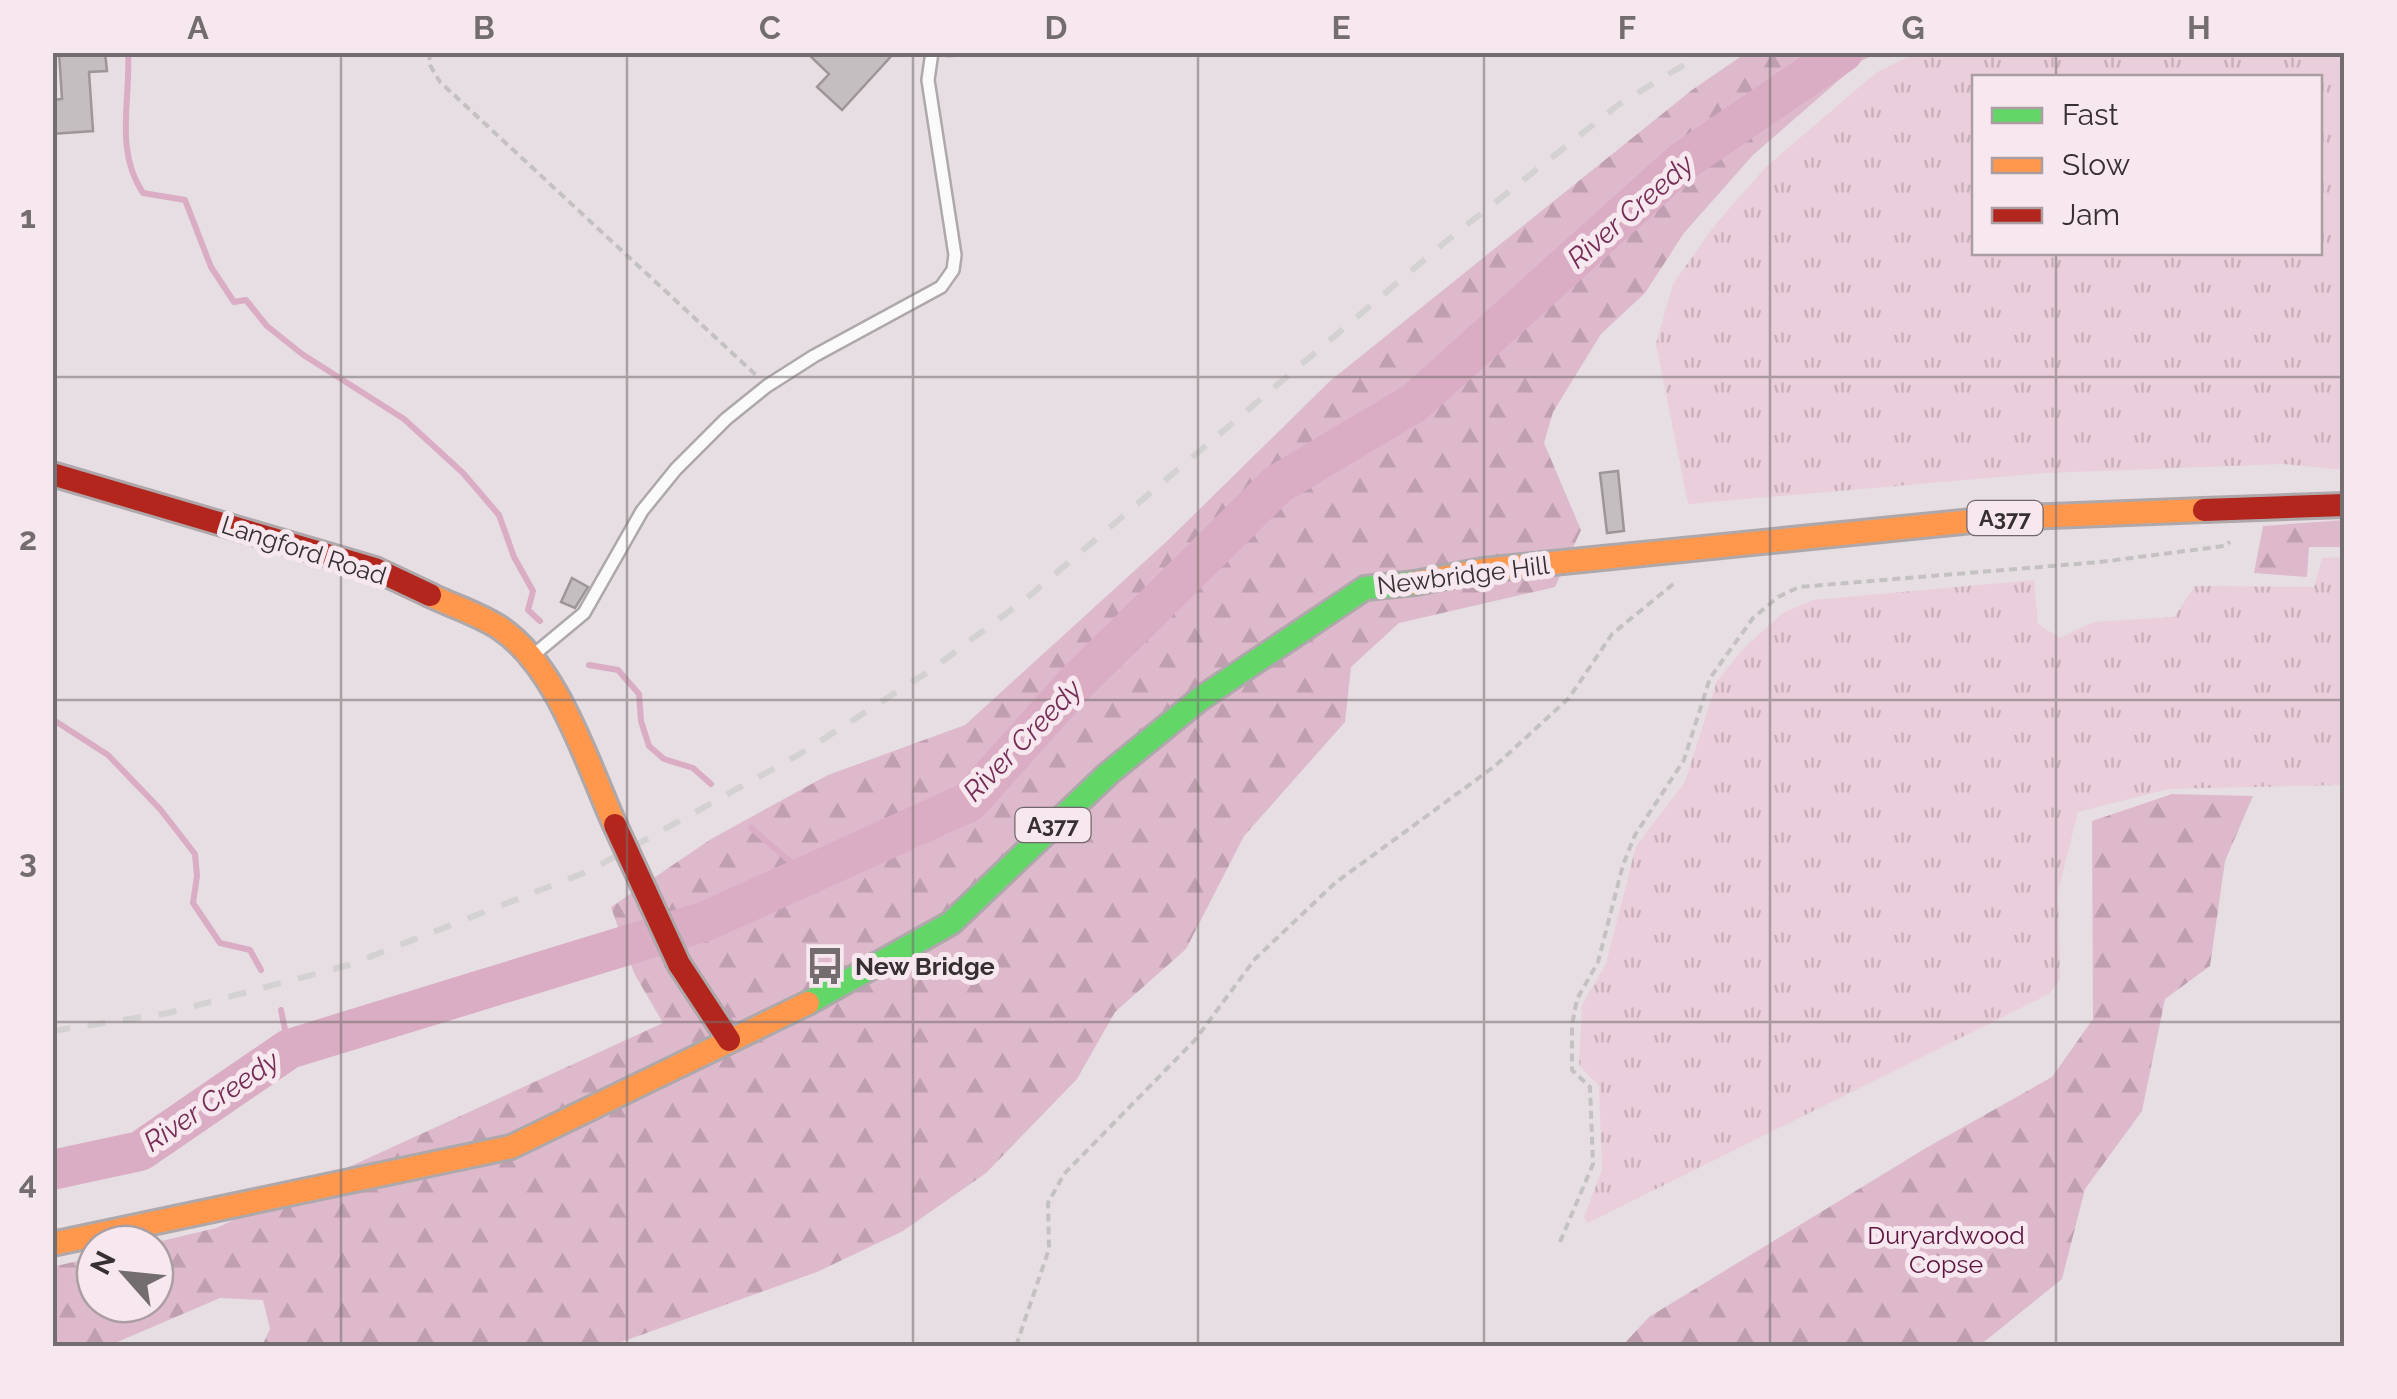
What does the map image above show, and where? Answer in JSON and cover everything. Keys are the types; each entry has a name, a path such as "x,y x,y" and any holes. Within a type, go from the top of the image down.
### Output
{"main road":[{"name":"Langford Road","path":"52,474 376,569 500,628 531,657 559,699 679,964 729,1040"},
{"name":"Newbridge Hill","path":"729,1040 834,991 950,922 1109,773 1200,698 1365,588 1435,581 1483,570 2002,518 2344,505"},
{"name":"A377","path":"52,1244 510,1147 729,1040"}],"lane":[{"path":"531,657 584,613 642,511 676,469 726,419 814,356 942,287 953,270 954,255 928,80 931,54"}],"path":[{"path":"430,52 430,65 440,82 767,386"},
{"path":"931,54 982,52"},
{"path":"1560,1242 1593,1164 1590,1087 1572,1070 1576,999 1598,962 1622,865 1635,836 1684,760 1710,678 1753,618 1778,596 1799,587 2100,562 2224,546 2232,541 2237,509"},
{"path":"1016,1346 1049,1249 1048,1203 1064,1174 1195,1040 1255,958 1335,883 1495,766 1569,698 1612,634 1662,590 1691,572"}],"green space":[{"path":"1746,53 1878,53 1861,61 1753,155 1684,233 1645,293 1601,334 1553,412 1544,443 1581,530 1555,587 1399,623 1351,667 1345,722 1244,836 1186,949 1115,1012 1077,1079 986,1173 903,1231 817,1272 610,1346 262,1346 270,1329 263,1300 220,1298 175,1317 175,1238 216,1228 663,1023 634,973 611,907 711,839 828,775 965,725 1165,543 1330,381 1692,90"},
{"path":"1916,53 2344,53 2344,470 2283,464 2047,473 1688,504 1656,344 1673,284 1715,225 1765,168 1877,72"},
{"path":"2344,520 2344,547 2309,547 2307,577 2254,573 2263,526"},
{"path":"2344,557 2344,785 2168,789 2078,812 2058,892 2060,979 2049,994 1588,1223 1584,1217 1602,1170 1599,1086 1579,1065 1582,1005 1606,964 1636,846 1685,782 1717,681 1744,648 1783,613 1813,600 2034,580 2038,624 2060,638 2093,622 2174,617 2195,586 2314,587 2322,558"},
{"name":"Duryardwood Copse","path":"2172,794 2253,796 2225,861 2210,966 2165,999 2142,1111 2085,1189 2062,1279 1979,1346 1622,1346 1649,1317 1926,1148 2052,1077 2093,1019 2092,821"},
{"path":"75,1262 75,1324 159,1324 108,1346 53,1346 52,1267"}],"building":[{"path":"59,52 105,52 107,71 89,72 93,131 52,134 52,100 62,99"},
{"path":"806,52 895,52 842,110 817,87 829,74"},
{"path":"1618,471 1624,531 1607,533 1600,473"},
{"path":"572,578 588,587 575,608 561,602"}],"waterway":[{"path":"128,52 126,142 134,177 143,193 185,200 211,267 234,302 246,300 267,326 302,354 404,419 463,473 499,515 514,557 533,591 528,610 540,621"},
{"name":"River Creedy","path":"52,1170 140,1151 289,1049 706,921 969,802 1073,686 1278,484 1414,403 1682,162 1843,52"},
{"path":"589,665 618,670 639,694 641,721 649,746 664,759 693,768 711,784"},
{"path":"52,719 108,755 160,809 195,854 193,903 220,943 250,950 261,970"},
{"path":"751,828 807,876"},
{"path":"281,1010 289,1049"}],"railway":[{"path":"52,1031 168,1013 349,965 589,871 800,754 931,670 1028,597 1444,243 1618,105 1705,52"}],"traffic: fast":[{"path":"808,1003 951,923 1109,773 1200,699 1365,588 1415,583"}],"traffic: slow":[{"path":"1415,583 1483,570 2002,518 2204,510"},
{"path":"430,595 500,628 538,667 569,718 615,825"},
{"path":"52,1244 511,1147 808,1003"}],"traffic: jam":[{"path":"52,474 375,569 430,595"},
{"path":"2204,510 2344,505"},
{"path":"615,825 679,964"},
{"path":"679,964 729,1040"}],"place":[{"name":"New Bridge","path":"825,966"}]}
